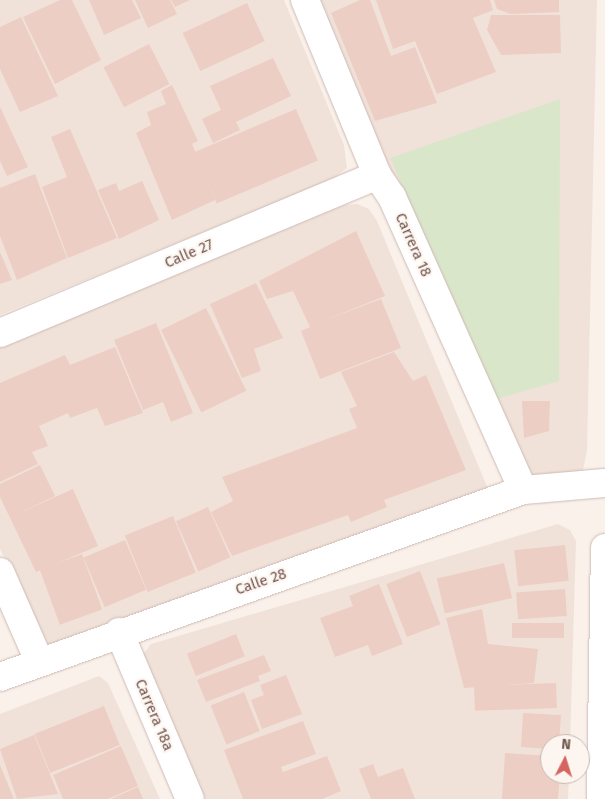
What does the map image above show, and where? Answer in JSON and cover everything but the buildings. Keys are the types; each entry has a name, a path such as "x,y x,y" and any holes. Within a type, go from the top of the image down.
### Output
{"street":[{"name":"Carrera 18","path":"306,0 377,175 392,197 523,490"},
{"name":"Calle 27","path":"0,333 377,175"},
{"name":"Calle 28","path":"0,677 119,632 523,490 605,483"},
{"path":"601,799 605,548"},
{"path":"0,572 39,661"},
{"name":"Carrera 18a","path":"119,632 190,799"}],"shaded area":[{"path":"0,0 284,0 344,145 347,168 331,180 0,315"},
{"path":"312,0 597,0 587,450 582,475 533,492"},
{"path":"357,204 369,209 377,221 488,489 49,646 0,549 0,345 344,205"},
{"path":"558,524 570,530 576,541 570,734 540,734 540,784 569,784 568,799 205,799 144,663 144,653 151,644"},
{"path":"99,676 108,683 160,799 0,799 0,714"}],"green space":[{"path":"560,99 559,381 497,399 390,158"}]}
